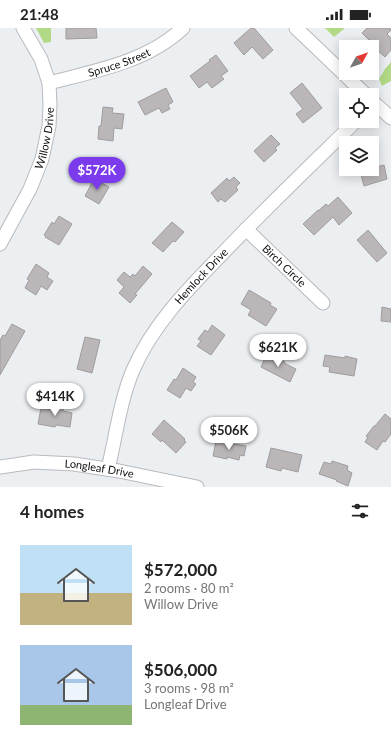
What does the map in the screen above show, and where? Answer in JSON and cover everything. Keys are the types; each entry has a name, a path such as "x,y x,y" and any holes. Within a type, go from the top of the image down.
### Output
{"street":[{"name":"Willow Drive","path":"0,244 30,189 42,159 49,126 49,83 41,59 23,28"},
{"name":"Spruce Street","path":"49,83 118,65 162,44 183,28"},
{"path":"296,28 358,88"},
{"path":"379,108 391,118"},
{"name":"Hemlock Drive","path":"108,470 124,398 133,370 146,345 166,316 211,265 246,229 349,128"},
{"name":"Birch Circle","path":"246,229 323,303"},
{"name":"Longleaf Drive","path":"0,467 34,462 74,464 197,487"}],"green space":[{"path":"36,28 51,28 51,42 44,43"},
{"path":"325,28 345,28 334,37"},
{"path":"391,62 391,81 382,86 379,79"}],"building":[{"path":"66,28 96,28 97,38 66,39"},
{"path":"251,28 254,28 273,50 263,59 252,47 244,55 234,43"},
{"path":"367,28 391,28 387,34 391,38 391,50 385,57 379,52 379,40 369,40 362,33"},
{"path":"216,55 228,71 221,76 224,79 212,88 207,82 199,88 190,76"},
{"path":"302,83 322,108 303,123 296,114 303,109 290,93"},
{"path":"166,88 173,102 168,105 170,109 162,113 159,108 145,115 138,102"},
{"path":"103,107 113,108 112,113 124,114 122,129 114,128 113,141 98,139"},
{"path":"271,135 280,144 275,148 277,150 264,162 254,151"},
{"path":"384,165 387,179 364,186 361,176 379,176 379,166"},
{"path":"234,177 240,183 236,187 238,190 225,202 221,199 218,202 211,193 227,178 229,181"},
{"path":"94,179 109,187 99,204 85,196"},
{"path":"338,197 352,213 339,225 333,217 314,235 303,224 318,210 326,204 328,206"},
{"path":"59,216 72,224 59,245 44,235 52,222 54,224"},
{"path":"172,222 184,232 163,252 152,243"},
{"path":"368,230 387,253 377,262 357,240"},
{"path":"36,264 49,273 47,277 53,281 47,290 41,286 36,295 25,288 29,280 27,279"},
{"path":"143,266 152,274 135,294 137,295 130,303 119,293 124,287 117,280 124,272 130,277 133,274 135,276"},
{"path":"249,290 271,303 270,305 277,309 266,326 248,315 251,310 241,304"},
{"path":"382,307 391,309 391,322 381,321"},
{"path":"12,324 25,331 0,375 0,340 3,335 5,336"},
{"path":"212,325 225,335 211,355 197,346 201,341 198,339 205,330 208,332"},
{"path":"85,337 100,340 92,373 77,369"},
{"path":"267,353 296,369 290,382 261,367"},
{"path":"325,355 345,358 345,356 357,359 354,376 329,372 330,367 323,366"},
{"path":"183,368 196,377 193,382 196,384 191,391 186,388 180,398 167,390 174,379 176,380"},
{"path":"56,402 64,404 63,411 72,413 70,427 56,425 55,427 38,424 41,408 54,410"},
{"path":"385,414 391,419 391,434 385,442 383,441 377,450 365,442 368,437 366,436"},
{"path":"164,420 185,439 184,440 186,442 176,453 162,440 161,442 152,434"},
{"path":"216,441 246,446 244,456 240,455 239,460 213,456"},
{"path":"271,448 302,455 298,472 282,468 281,471 266,467"},
{"path":"332,461 348,466 347,470 352,473 348,486 336,481 337,480 319,474 324,462 331,464"}]}
